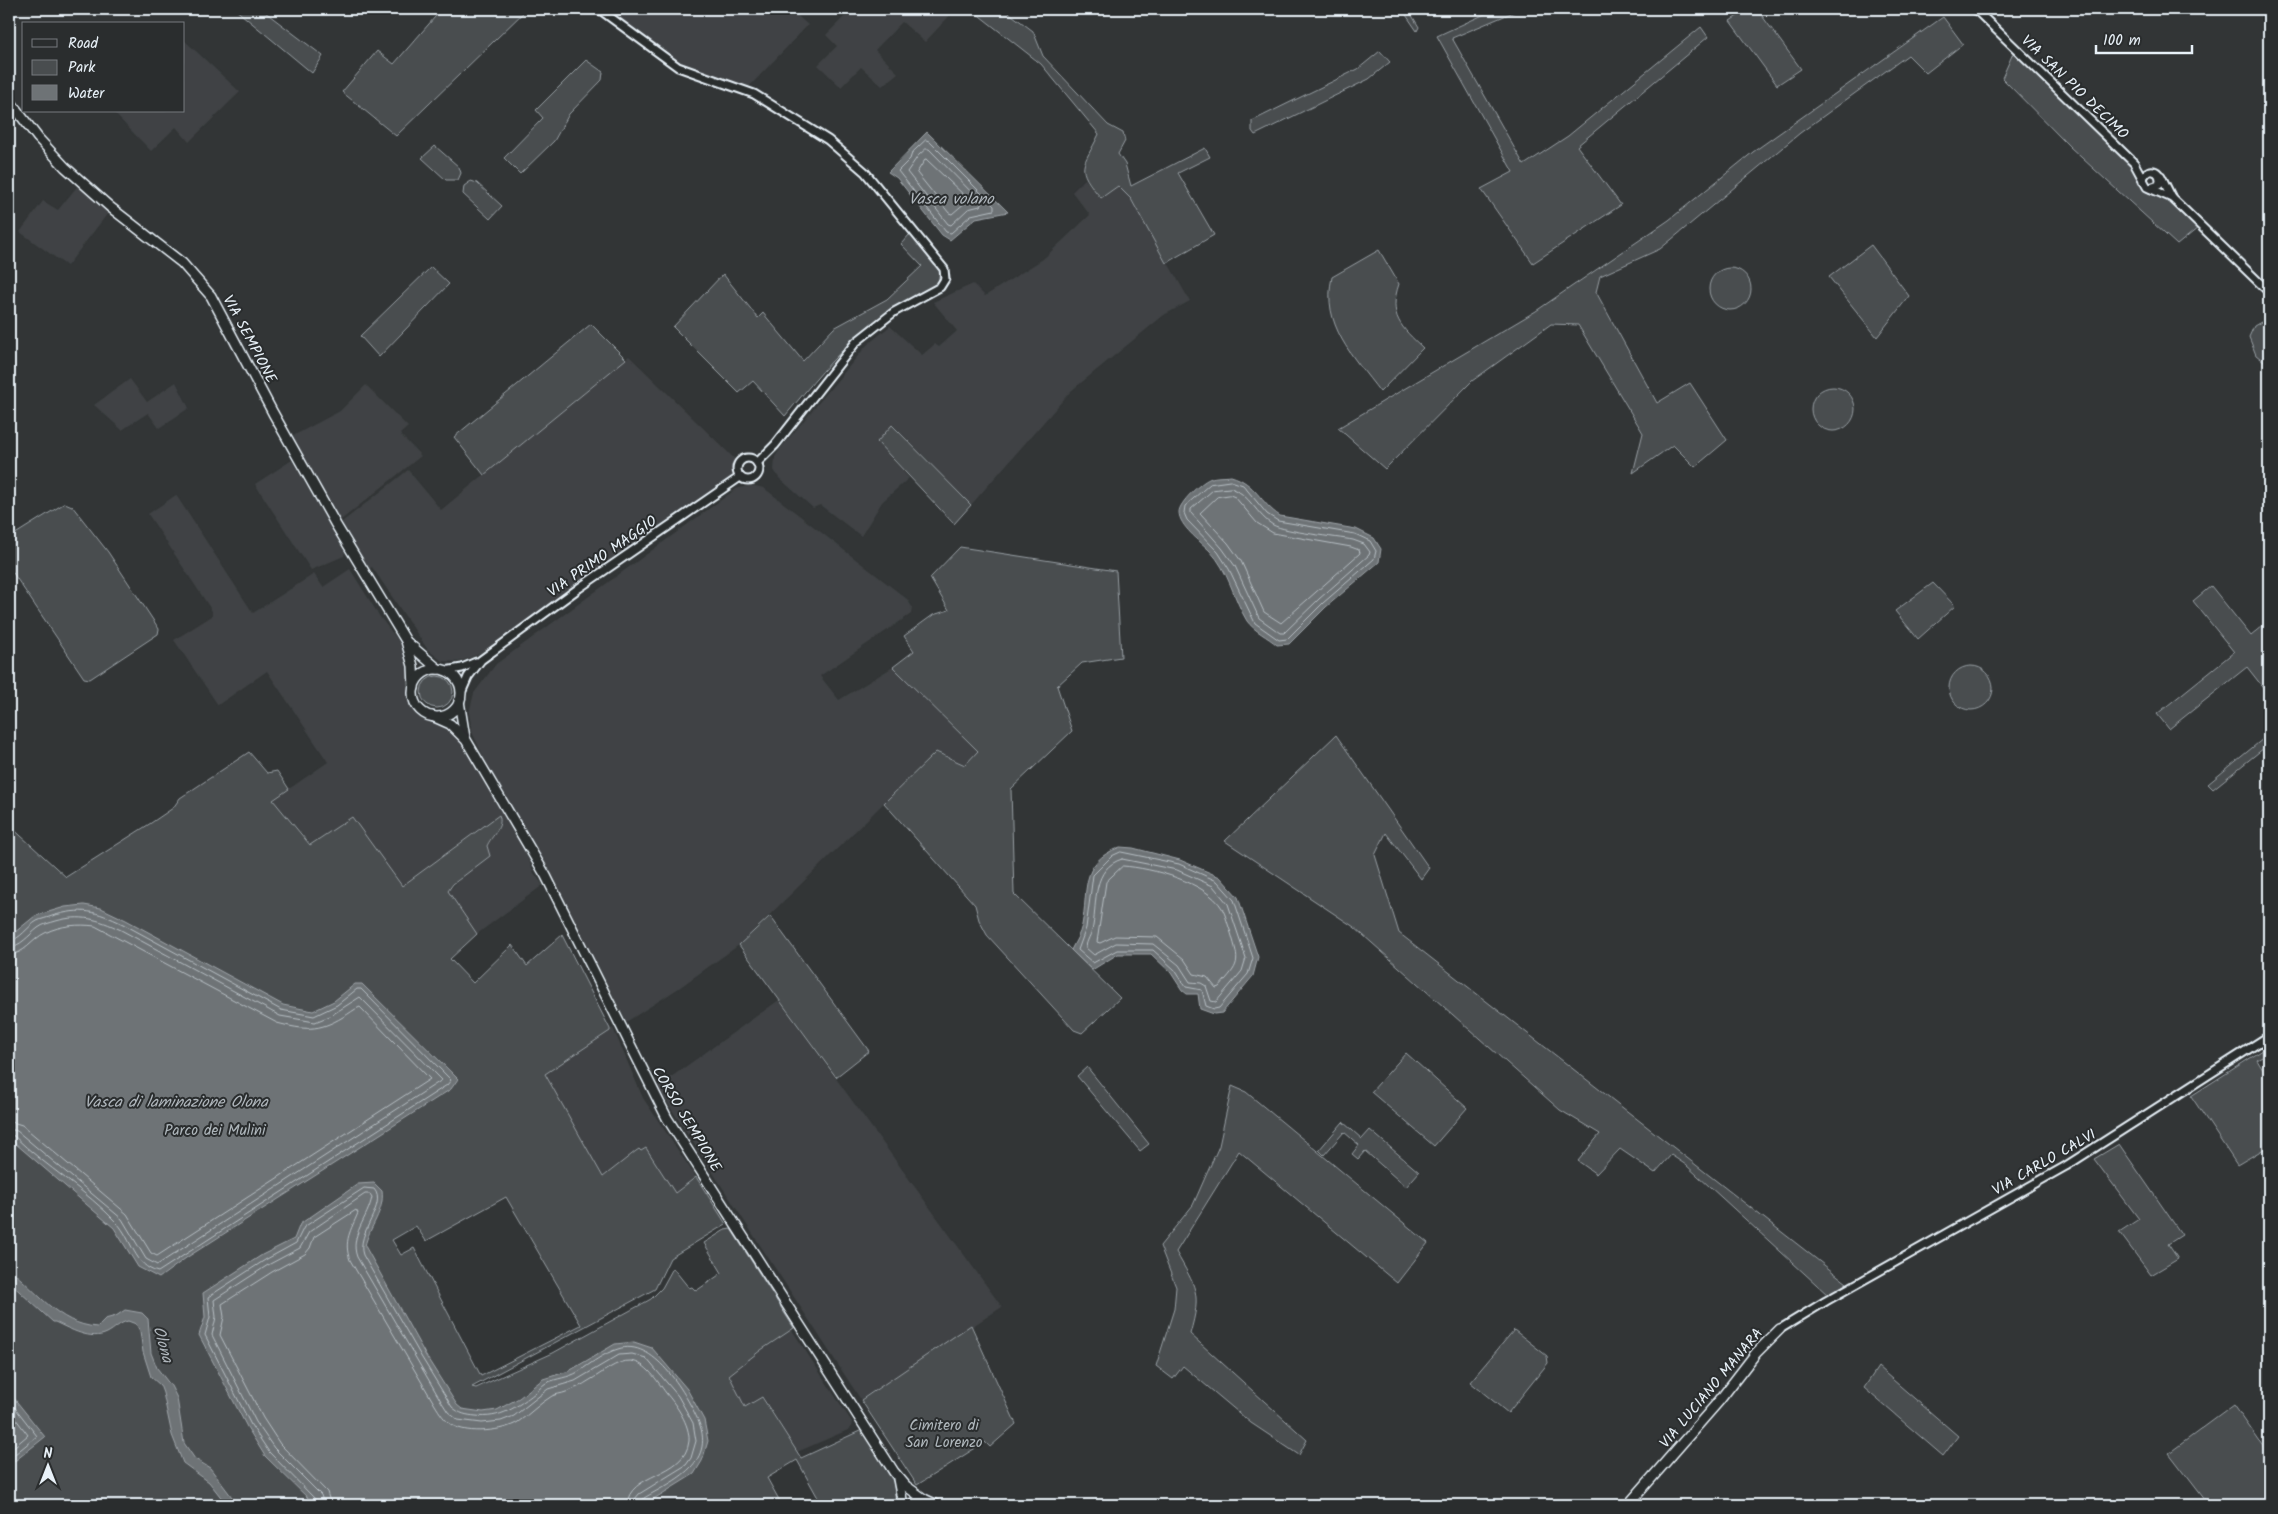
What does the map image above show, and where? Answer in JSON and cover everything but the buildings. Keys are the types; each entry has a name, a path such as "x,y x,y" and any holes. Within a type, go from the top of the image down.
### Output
{"main road":[{"name":"VIA SEMPIONE","path":"9,100 38,138 65,167 110,207 182,263 212,296 273,413 336,525 406,641 412,666 414,688"},
{"name":"VIA SEMPIONE","path":"406,641 441,670"},
{"path":"441,670 456,679 460,697 450,713 438,717 421,711 413,694 420,676 425,672 441,670"},
{"name":"CORSO SEMPIONE","path":"460,697 466,740"},
{"name":"CORSO SEMPIONE","path":"432,716 450,724 466,740 546,876 666,1118 894,1472 900,1483 903,1505"},
{"name":"VIA LUCIANO MANARA","path":"1628,1505 1719,1402 1756,1353 1780,1329"},
{"name":"CORSO SEMPIONE","path":"894,1472 906,1486 924,1499 937,1505"},
{"path":"909,1505 924,1499"}],"street":[{"name":"VIA PRIMO MAGGIO","path":"441,670 462,668 481,660 579,588 740,477 746,480 756,478 759,472 757,463 775,445 856,342 894,312 942,285 946,276 941,264 865,172 828,140 754,94 678,67 599,9"},
{"name":"VIA SAN PIO DECIMO","path":"1975,9 2134,163 2143,182 2150,188 2172,198"},
{"name":"VIA SAN PIO DECIMO","path":"2134,163 2154,170 2161,176 2172,198 2269,292"},
{"path":"2143,182 2145,173 2154,170"},
{"path":"2150,188 2158,187 2161,182 2161,176"},
{"path":"740,477 737,471 740,462 747,458 757,463"},
{"name":"VIA PRIMO MAGGIO","path":"460,697 471,672 481,660"},
{"name":"VIA CARLO CALVI","path":"1826,1301 2066,1166 2269,1036"},
{"name":"VIA LUCIANO MANARA","path":"1780,1329 1826,1301"}],"shaded area":[{"path":"601,9 790,9 808,25 746,90 686,69"},
{"path":"852,9 956,9 925,42 902,22 875,50 898,73 882,86 861,67 841,87 818,65 837,46 826,35"},
{"path":"185,41 240,92 189,142 176,127 151,151 113,112 185,112"},
{"path":"1085,179 1100,198 1118,186 1131,199 1190,301 1164,315 1071,391 971,505 893,425 877,442 909,478 882,502 861,536 820,505 813,508 779,478 774,470 775,457 780,449 867,345 890,326 922,355 935,344 939,347 957,331 933,302 973,284 985,296 1043,259 1090,215 1072,192"},
{"path":"80,183 112,208 67,266 20,232 43,201 58,210"},
{"path":"629,356 738,462 736,470 738,477 513,635 477,655 459,662 442,661 428,650 372,567 365,572 337,526 408,470 441,510"},
{"path":"130,379 147,402 176,382 189,408 159,428 148,413 122,430 94,405"},
{"path":"366,385 408,427 400,434 421,456 336,524 289,438 340,411"},
{"path":"292,460 345,552 344,556 311,570 255,484"},
{"path":"751,485 764,488 907,599 912,607 911,614 820,676 839,700 893,667 978,751 965,765 936,752 739,945 679,988 620,1026 507,809 472,732 469,713 474,693 496,664 736,489"},
{"path":"176,495 253,613 314,574 323,587 350,569 380,617 423,672 413,687 412,695 416,707 431,717 444,717 449,714 523,844 534,873 543,885 477,934 448,891 488,852 488,843 495,833 484,826 402,886 352,817 311,845 273,800 328,762 267,671 218,705 174,640 212,616 212,611 148,514"},
{"path":"779,1000 1002,1307 861,1400 657,1087"},
{"path":"613,1028 643,1098 696,1177 675,1193 639,1149 603,1178 544,1074"},
{"path":"792,1330 852,1422 851,1428 848,1430 797,1452 763,1397 745,1407 729,1375 761,1350"}],"green space":[{"path":"235,9 261,9 323,56 312,73"},
{"path":"442,9 527,9 396,136 342,92 377,51 394,64"},
{"path":"971,9 1004,9 1033,31 1043,56 1108,125 1123,133 1125,141 1118,154 1125,164 1131,186 1205,148 1210,157 1178,173 1214,235 1166,263 1131,199 1118,186 1101,198 1087,179 1084,173 1085,161 1099,134 1041,64"},
{"path":"1402,9 1408,9 1419,27 1417,31"},
{"path":"1496,9 1521,9 1452,38 1524,165 1568,136 1701,27 1708,37 1577,146 1621,205 1533,263 1481,189 1513,172 1437,36"},
{"path":"1748,9 1757,9 1801,69 1777,85 1730,21"},
{"path":"1943,17 1963,44 1926,73 1908,55 1800,133 1660,249 1600,276 1596,292 1657,403 1690,383 1727,440 1695,467 1673,445 1633,473 1643,433 1578,325 1551,324 1472,381 1385,469 1338,428 1536,311 1669,220 1753,152"},
{"path":"1380,51 1390,62 1369,79 1255,135 1252,131 1252,121 1358,69"},
{"path":"2014,51 2198,228 2177,245 2070,147 2002,78"},
{"path":"586,60 603,72 602,80 569,114 554,141 520,174 504,158 543,118 536,110"},
{"path":"435,146 459,167 461,173 458,180 446,180 422,158"},
{"path":"471,181 477,183 502,206 490,219 463,194 464,186"},
{"path":"910,234 938,264 940,270 938,284 871,324 832,361 785,416 753,381 739,393 673,327 723,274 758,318 763,313 803,361 834,328 887,299 922,266 901,244"},
{"path":"1871,245 1909,296 1877,337 1829,277"},
{"path":"1379,250 1399,284 1395,305 1399,320 1408,334 1423,348 1380,392 1342,339 1335,325 1331,310 1330,294 1332,277"},
{"path":"431,267 449,284 379,357 360,336"},
{"path":"1734,268 1742,271 1748,277 1751,289 1748,301 1742,307 1726,310 1718,307 1712,301 1709,285 1712,277 1718,271"},
{"path":"2261,322 2269,323 2269,365 2256,355 2249,337 2254,326"},
{"path":"591,324 626,359 484,475 454,437"},
{"path":"1829,387 1837,387 1849,393 1855,409 1849,425 1837,431 1829,431 1817,425 1811,413 1811,405 1817,393"},
{"path":"892,425 971,505 954,524 877,442"},
{"path":"65,503 72,506 108,552 159,629 158,634 90,679 84,678 9,567 9,538"},
{"path":"960,547 1116,571 1121,657 1082,663 1057,686 1072,731 1011,789 1014,894 1120,998 1082,1033 1074,1030 987,935 979,920 975,905 884,803 936,752 965,765 978,751 893,667 914,651 904,636 933,615 949,610 930,578"},
{"path":"1933,583 1955,606 1918,639 1895,611"},
{"path":"2211,586 2251,636 2269,621 2269,649 2263,654 2269,662 2269,695 2247,667 2169,729 2157,714 2234,652 2193,601"},
{"path":"1967,666 1975,666 1987,672 1993,688 1987,704 1975,710 1967,710 1955,704 1949,692 1949,684 1955,672"},
{"path":"437,676 443,677 448,681 452,686 452,698 448,703 443,707 437,708 431,707 426,703 422,698 421,692 422,686 426,681 431,677"},
{"path":"2269,734 2269,744 2213,789 2208,784"},
{"path":"1336,735 1429,868 1421,879 1386,833 1375,855 1399,933 1847,1283 1828,1295 1686,1165 1671,1155 1655,1173 1620,1149 1596,1174 1578,1161 1600,1134 1560,1110 1354,927 1225,841"},
{"name":"Parco dei Mulini","path":"249,752 267,773 277,771 289,789 273,800 310,845 352,817 402,886 499,815 500,824 487,846 490,856 453,884 448,891 477,934 450,959 473,983 512,945 527,966 562,935 610,1031 545,1074 603,1177 636,1151 646,1148 675,1193 696,1177 726,1224 670,1258 655,1289 472,1387 476,1388 553,1353 651,1299 662,1288 673,1268 689,1288 692,1287 696,1291 722,1273 704,1243 725,1230 731,1229 794,1328 761,1350 729,1375 745,1407 762,1397 801,1458 862,1430 894,1483 896,1505 822,1505 797,1460 767,1478 782,1505 9,1505 9,825 66,877 173,808 180,798","holes":["506,1197 581,1325 481,1376 414,1248 401,1255 392,1240 416,1226 426,1241"]},
{"path":"770,916 869,1051 836,1077 739,945"},
{"path":"2266,1048 2269,1053 2257,1060 2269,1080 2269,1146 2237,1165 2191,1096"},
{"path":"1406,1053 1467,1108 1434,1146 1371,1092"},
{"path":"1087,1067 1149,1144 1140,1151 1077,1076"},
{"path":"1232,1086 1246,1092 1428,1243 1397,1283 1239,1151 1176,1252 1195,1291 1196,1309 1190,1334 1307,1440 1299,1455 1251,1423 1183,1366 1173,1379 1156,1366 1174,1309 1176,1287 1160,1246 1193,1205 1219,1146"},
{"path":"1343,1122 1362,1139 1370,1130 1419,1172 1406,1187 1365,1151 1358,1159 1352,1154 1359,1145 1344,1132 1324,1155 1319,1150"},
{"path":"2119,1144 2182,1235 2168,1244 2178,1259 2151,1275 2119,1232 2139,1219 2094,1159"},
{"name":"Cimitero di San Lorenzo","path":"971,1325 1016,1424 990,1447 985,1442 917,1485 861,1400"},
{"path":"1514,1330 1547,1356 1548,1363 1508,1413 1470,1382"},
{"path":"1878,1367 1958,1436 1943,1456 1864,1388"},
{"path":"2234,1405 2269,1455 2269,1505 2209,1505 2169,1453"}],"water":[{"name":"Vasca volano","path":"927,132 1008,212 976,218 950,240 942,235 897,178 888,172"},
{"path":"1231,476 1246,483 1280,516 1356,529 1374,538 1381,549 1379,562 1326,607 1289,644 1277,645 1250,625 1242,612 1222,567 1210,551 1182,523 1179,512 1180,508 1191,494 1211,478"},
{"path":"1120,847 1133,848 1180,860 1220,877 1238,897 1258,957 1253,976 1222,1013 1214,1014 1200,1009 1198,994 1187,994 1182,990 1171,973 1151,954 1118,954 1092,970 1071,950 1082,925 1086,890 1091,870 1097,861"},
{"name":"Vasca di laminazione Olona","path":"84,905 101,908 126,920 283,1005 313,1011 334,1001 355,984 362,984 458,1079 451,1089 186,1258 159,1278 138,1267 114,1228 9,1138 9,937 35,916 65,907"},
{"path":"374,1183 382,1191 381,1205 365,1246 426,1356 457,1405 462,1409 483,1412 497,1410 519,1398 543,1379 569,1371 615,1344 634,1342 652,1348 687,1389 704,1420 708,1441 702,1461 694,1474 644,1505 315,1505 265,1456 247,1427 199,1335 205,1317 203,1293 262,1255 294,1239 300,1224 358,1184"},
{"path":"9,1269 59,1313 83,1325 97,1327 105,1319 116,1316 125,1310 142,1313 148,1319 151,1353 157,1368 171,1386 177,1398 184,1443 195,1459 210,1468 238,1505 227,1505 209,1482 183,1463 172,1435 163,1393 160,1385 151,1377 143,1352 140,1331 136,1324 128,1321 107,1333 94,1336 53,1322 9,1282"},
{"path":"9,1392 45,1437 11,1464 9,1462"}],"water label":[{"name":"Olona","path":"164,1344"}]}
